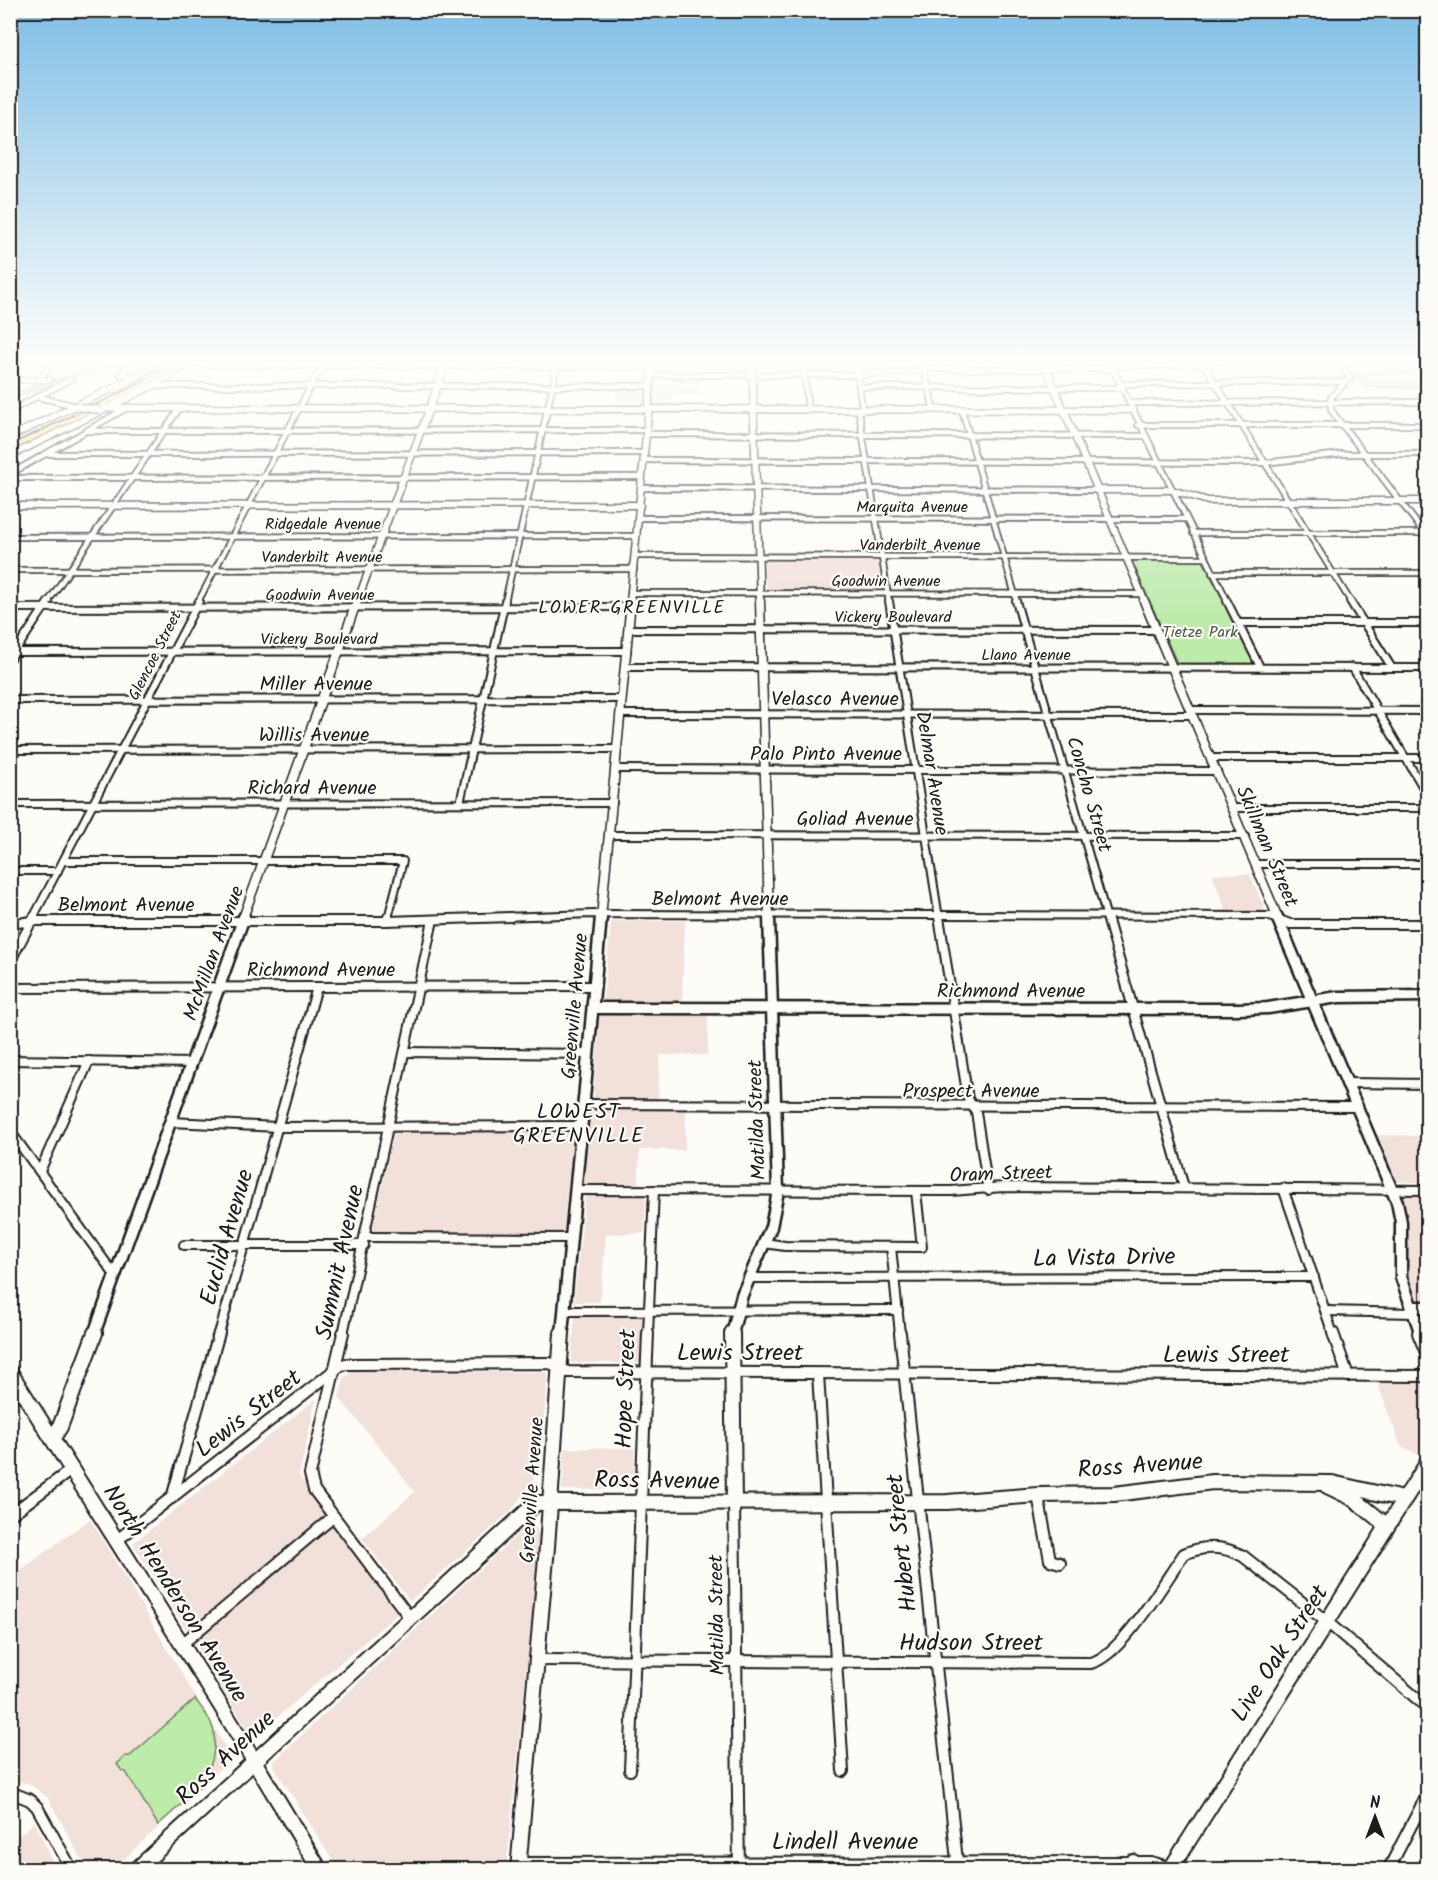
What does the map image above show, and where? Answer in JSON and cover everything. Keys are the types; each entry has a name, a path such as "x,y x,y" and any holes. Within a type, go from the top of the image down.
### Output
{"street":[{"path":"10,456 24,449"},
{"path":"10,476 55,449"},
{"path":"10,659 152,449"},
{"name":"Glencoe Street","path":"10,962 279,449"},
{"name":"McMillan Avenue","path":"53,1438 60,1427 414,449"},
{"path":"460,803 538,449"},
{"name":"Greenville Avenue","path":"518,1866 559,1368 590,1054 644,449"},
{"name":"Matilda Street","path":"739,1866 732,1331 737,1310 775,1216 778,1191 756,449"},
{"name":"Delmar Avenue","path":"866,449 968,1099 975,1112 988,1190"},
{"name":"Concho Street","path":"973,449 1185,1187"},
{"name":"Skillman Street","path":"1078,449 1245,836 1391,1188 1401,1214 1403,1231 1400,1265 1412,1310 1428,1352"},
{"path":"1150,449 1260,667"},
{"path":"1255,449 1392,668"},
{"path":"1359,449 1428,538"},
{"path":"46,454 644,453"},
{"path":"644,460 1263,463 1363,454 1428,454"},
{"path":"10,476 133,478 642,477"},
{"path":"642,488 1172,490 1208,501 1428,501"},
{"path":"10,506 640,504"},
{"name":"Marquita Avenue","path":"638,518 1186,519"},
{"path":"1193,533 1426,533"},
{"name":"Ridgedale Avenue","path":"10,537 636,536"},
{"name":"Vanderbilt Avenue","path":"635,556 1205,558"},
{"name":"Vanderbilt Avenue","path":"10,570 634,569"},
{"path":"1212,573 1428,573"},
{"name":"Goodwin Avenue","path":"632,593 1140,594"},
{"name":"Goodwin Avenue","path":"10,608 630,607"},
{"path":"1238,623 1428,623"},
{"name":"Vickery Boulevard","path":"628,629 1157,630"},
{"name":"Vickery Boulevard","path":"13,652 627,651"},
{"name":"Llano Avenue","path":"625,667 1428,668"},
{"path":"1352,668 1428,796"},
{"name":"Miller Avenue","path":"10,700 622,699"},
{"name":"Velasco Avenue","path":"621,714 1050,715 1428,711"},
{"name":"Willis Avenue","path":"10,750 617,749"},
{"path":"1211,758 1428,758"},
{"name":"Palo Pinto Avenue","path":"615,770 1217,771"},
{"name":"Richard Avenue","path":"10,804 613,803"},
{"path":"1233,808 1428,808"},
{"name":"Goliad Avenue","path":"609,835 1245,836"},
{"path":"63,861 403,861 387,921"},
{"path":"1256,864 1428,864"},
{"path":"10,871 58,872"},
{"name":"Belmont Avenue","path":"10,924 32,921 387,921 601,914 1270,916 1290,924 1428,924"},
{"name":"Summit Avenue","path":"410,1618 314,1490 310,1474 365,1241 434,920"},
{"name":"Richmond Avenue","path":"10,988 596,986"},
{"name":"Euclid Avenue","path":"172,1499 317,987"},
{"name":"Richmond Avenue","path":"594,1008 1260,1008 1313,999 1358,996 1428,996"},
{"path":"405,1052 590,1054"},
{"path":"10,1060 192,1063"},
{"path":"40,1171 89,1061"},
{"path":"1348,1083 1428,1084"},
{"name":"Prospect Avenue","path":"585,1104 1358,1107"},
{"path":"170,1122 278,1127 582,1126"},
{"path":"10,1131 114,1274"},
{"name":"Oram Street","path":"575,1190 916,1191 988,1190 1003,1187 1185,1187 1428,1190"},
{"path":"1283,1188 1348,1376"},
{"name":"Hope Street","path":"630,1770 654,1190"},
{"path":"764,1243 785,1246 922,1247 916,1191"},
{"path":"184,1245 571,1238"},
{"name":"Hubert Street","path":"891,1247 958,1866"},
{"name":"La Vista Drive","path":"749,1278 1030,1279 1314,1276"},
{"path":"1326,1311 1412,1310 1428,1307"},
{"path":"565,1311 897,1310"},
{"name":"Lewis Street","path":"117,1541 341,1365 348,1364 550,1363 568,1372 647,1373 1428,1376"},
{"name":"North Henderson Avenue","path":"10,1372 182,1644 320,1869"},
{"path":"818,1374 843,1771"},
{"name":"Live Oak Street","path":"1172,1869 1428,1462"},
{"path":"10,1515 71,1470"},
{"name":"Ross Avenue","path":"136,1869 536,1503 965,1502 1038,1495 1114,1494 1198,1483 1345,1484 1403,1499"},
{"name":"Ross Avenue","path":"1319,1483 1344,1493 1386,1526"},
{"path":"1038,1495 1050,1560 1060,1563"},
{"path":"182,1644 333,1517"},
{"name":"Hudson Street","path":"536,1660 1063,1664 1102,1660 1117,1647 1184,1554 1198,1547 1229,1550 1243,1556 1327,1622"},
{"path":"1327,1622 1428,1708"},
{"path":"10,1792 30,1800 37,1807 72,1869"},
{"path":"1388,1869 1428,1793"},
{"name":"Lindell Avenue","path":"518,1866 1134,1866 1151,1862 1172,1869"}],"shaded area":[{"path":"764,558 880,558 885,592 766,591"},
{"path":"1212,874 1250,874 1265,910 1259,913 1227,913"},
{"path":"611,921 685,921 682,1002 603,1002"},
{"path":"708,1013 708,1055 660,1055 658,1099 593,1100 600,1014"},
{"path":"588,1109 686,1109 685,1150 640,1150 638,1187 586,1187 581,1184"},
{"path":"394,1130 573,1130 563,1233 372,1233"},
{"path":"1377,1135 1427,1136 1427,1183 1397,1181"},
{"path":"1405,1193 1427,1193 1427,1302 1415,1297 1406,1271 1409,1221 1402,1197"},
{"path":"585,1195 646,1195 644,1233 606,1234 600,1302 574,1302"},
{"path":"575,1316 643,1317 640,1363 571,1363"},
{"path":"353,1371 548,1372 539,1471 512,1510 410,1601 362,1538 415,1492 339,1397 344,1378"},
{"path":"1377,1382 1426,1382 1427,1431 1418,1455 1400,1445"},
{"path":"316,1399 299,1476 397,1614 253,1738 133,1543"},
{"path":"565,1448 635,1448 633,1489 562,1490"},
{"path":"90,1519 232,1758 113,1869 87,1869 48,1798 28,1783 11,1781 10,1578"},
{"path":"533,1520 540,1537 506,1869 338,1869 272,1763"},
{"path":"35,1822 56,1869 11,1869 11,1843"}],"green space":[{"name":"Tietze Park","path":"1132,561 1203,561 1255,664 1178,665"},
{"path":"195,1699 208,1716 213,1730 214,1747 211,1764 200,1786 158,1825 126,1772 122,1771 117,1764 125,1756 130,1756"}],"district":[{"name":"LOWER GREENVILLE","path":"632,607"},
{"name":"LOWEST GREENVILLE","path":"579,1123"}]}
